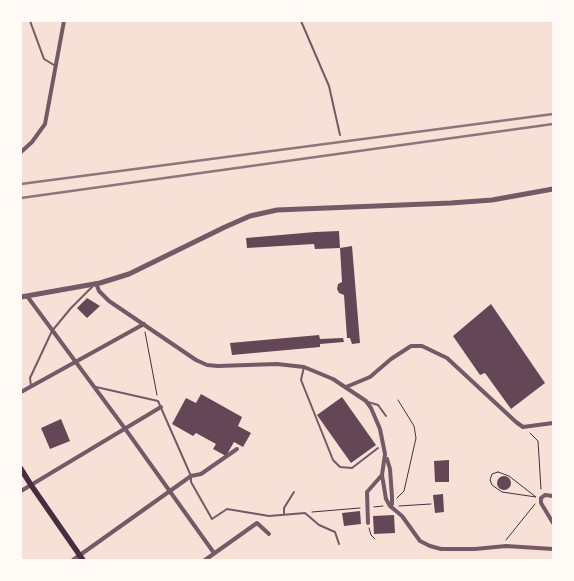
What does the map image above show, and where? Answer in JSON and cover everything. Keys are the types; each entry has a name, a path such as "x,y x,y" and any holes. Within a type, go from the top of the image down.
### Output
{"main road":[{"path":"21,469 82,557"}],"street":[{"path":"21,152 32,142 45,124 64,21"},
{"path":"214,553 76,362 24,297 96,283 129,274 225,226 250,216 277,210 451,204 492,200 553,189"},
{"path":"96,283 99,291 109,301 184,353 207,365 287,364 304,367 321,373 366,401 378,423 390,468 391,505"},
{"path":"21,392 144,324"},
{"path":"346,387 370,377 391,359 411,346 422,346 447,358 523,427 553,423"},
{"path":"21,491 126,430 161,407"},
{"path":"73,560 82,557 170,490 191,476 201,474 237,449"},
{"path":"386,454 382,475 386,499 402,516 420,541 441,549 475,549 506,546 553,549"},
{"path":"368,523 368,492 382,475"},
{"path":"553,496 544,495 541,503 553,523"},
{"path":"205,560 257,523 269,534"}],"lane":[{"path":"30,21 44,58 56,67"},
{"path":"301,21 329,86 340,136"},
{"path":"31,386 30,378 52,331 82,296 96,283"},
{"path":"304,367 301,380 333,460 340,468 352,468 378,448"},
{"path":"94,387 158,401 191,476 191,482 212,518 227,508 269,516 305,513 318,525 335,532 339,544"},
{"path":"366,401 378,405 386,416"},
{"path":"284,514 284,508 294,492"}],"path":[{"path":"144,324 158,401"},
{"path":"391,505 404,491 416,438 414,426 398,400"},
{"path":"523,427 538,441 541,489"},
{"path":"498,472 509,476 536,496 502,492 492,485 490,480 492,474 498,472"},
{"path":"391,505 431,504"},
{"path":"506,539 536,504"},
{"path":"305,513 357,508"},
{"path":"368,523 371,535 375,539"}],"building":[{"path":"339,231 340,248 315,249 314,244 247,248 246,238"},
{"path":"352,246 360,343 352,344 350,338 347,338 344,295 339,293 337,289 338,284 342,282 340,248"},
{"path":"87,298 100,306 87,318 77,308"},
{"path":"491,304 545,383 511,409 485,373 480,375 453,336"},
{"path":"319,335 320,339 343,338 344,342 320,344 320,347 232,355 230,343"},
{"path":"201,394 242,417 238,426 251,433 243,447 234,442 226,456 213,449 216,444 196,433 193,436 172,424 186,398 196,403"},
{"path":"342,397 376,445 351,463 317,415"},
{"path":"61,419 70,441 50,449 41,428"},
{"path":"449,460 449,482 435,482 434,461"},
{"path":"504,476 509,478 511,483 509,488 504,490 499,488 497,483 499,478"},
{"path":"443,494 444,512 435,513 433,495"},
{"path":"360,511 361,524 344,526 342,513"},
{"path":"394,515 395,533 374,534 373,516"}],"railway":[{"path":"21,184 553,114"},
{"path":"21,198 553,124"}]}
